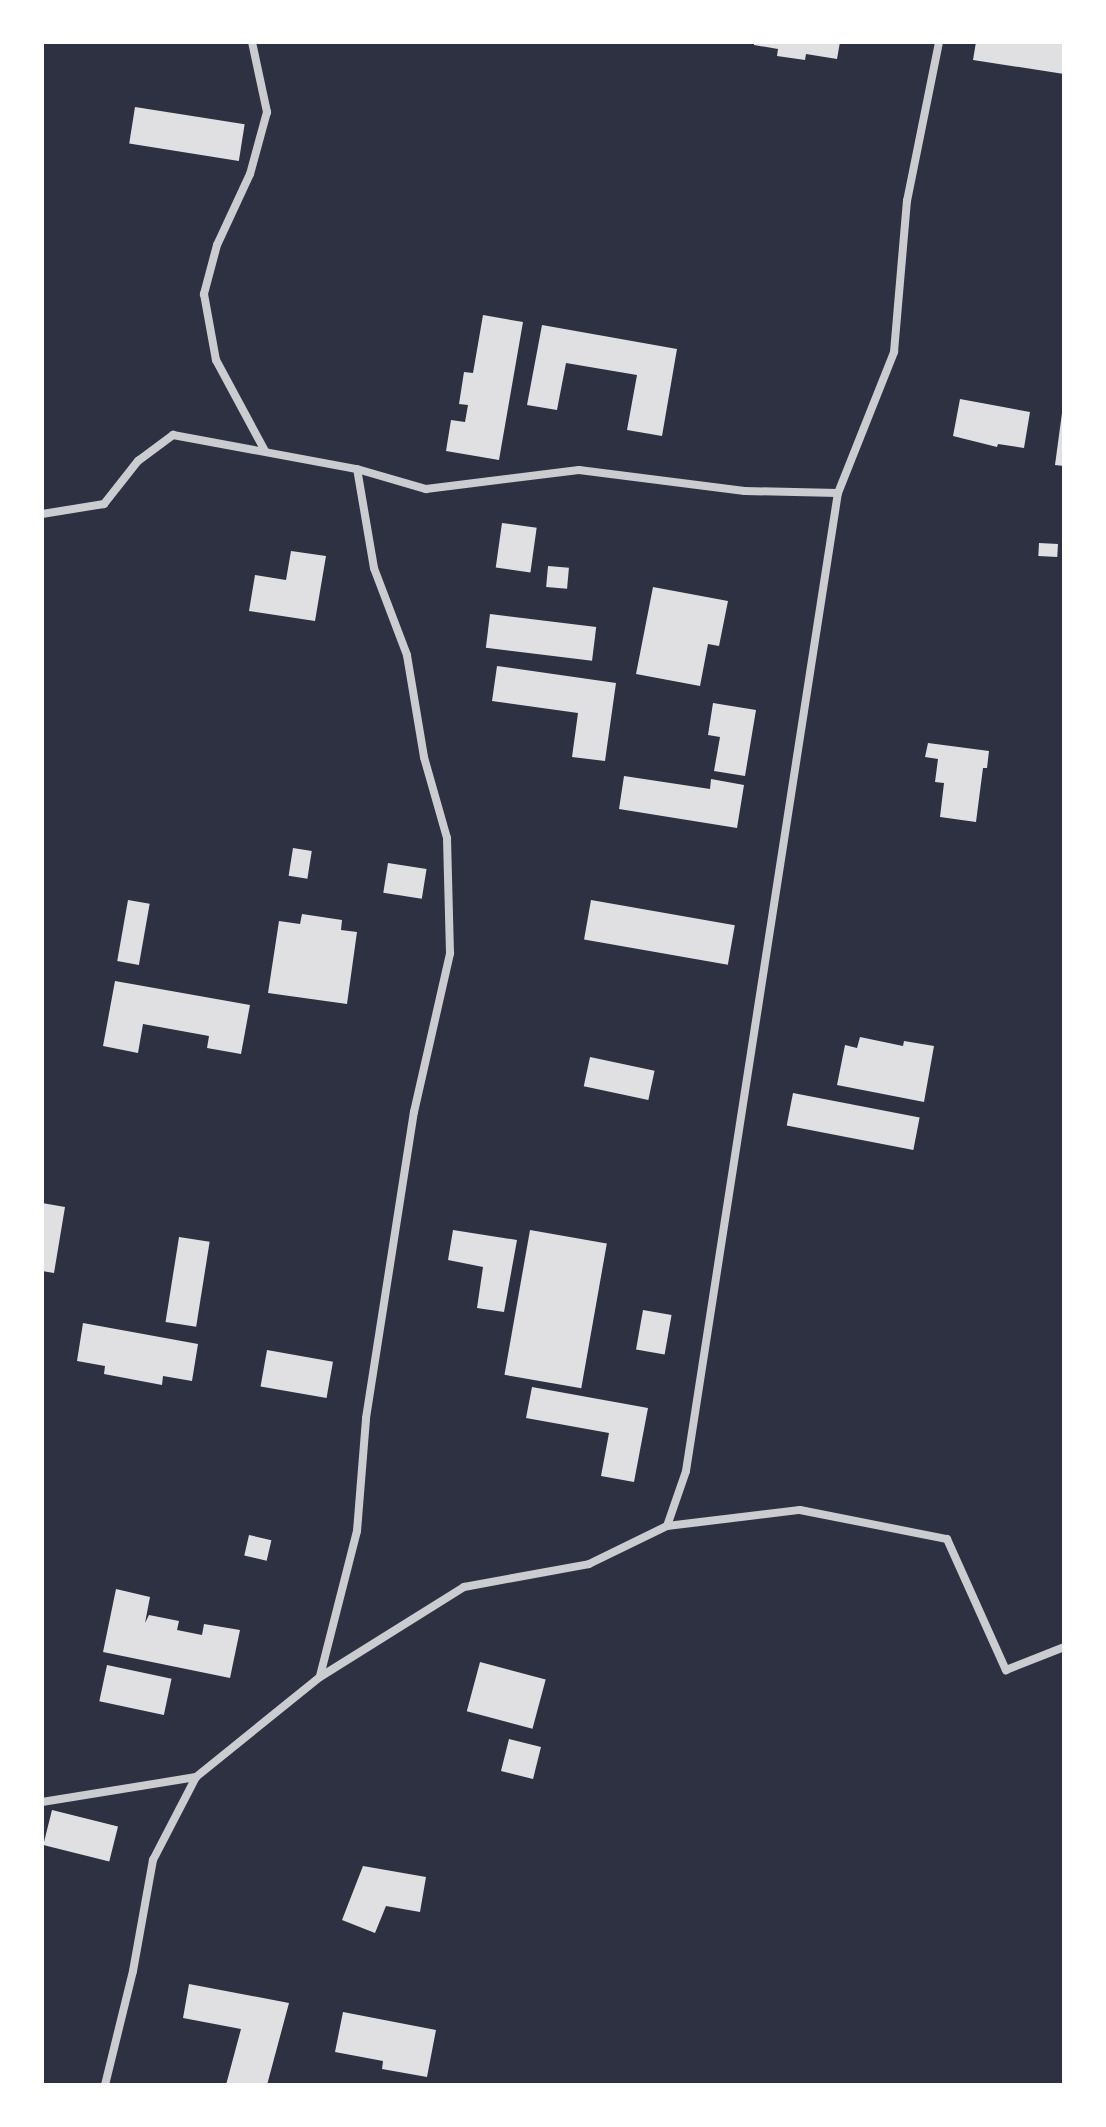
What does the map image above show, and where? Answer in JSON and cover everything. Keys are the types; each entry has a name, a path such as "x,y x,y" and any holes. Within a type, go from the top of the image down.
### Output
{"street":[{"path":"252,42 267,112 250,174 217,245 204,294 216,360 265,451"},
{"path":"667,1526 686,1471 838,493 894,352 907,201 939,42"},
{"path":"42,514 104,504 138,461 173,435 357,469 426,489 579,470 745,491 838,493"},
{"path":"320,1677 357,1531 366,1418 404,1173 414,1112 450,953 447,838 424,757 407,655 374,568 357,469"},
{"path":"105,2085 133,1971 153,1860 196,1777 320,1677 464,1587 589,1564 667,1526 800,1510 947,1539 1006,1670 1064,1647"},
{"path":"42,1802 196,1777"}],"building":[{"path":"754,42 840,42 837,59 806,54 805,60 777,56 778,49 754,45"},
{"path":"976,42 1064,42 1064,74 973,60"},
{"path":"135,107 245,124 239,161 129,144"},
{"path":"483,315 523,322 499,460 446,451 451,420 465,422 468,405 459,404 464,372 473,373"},
{"path":"542,325 677,349 662,436 627,430 637,375 566,363 557,410 527,405"},
{"path":"960,399 1030,412 1024,448 998,444 997,447 953,436"},
{"path":"1064,413 1064,466 1055,465"},
{"path":"502,523 537,528 530,572 496,568"},
{"path":"1039,543 1058,544 1057,557 1038,556"},
{"path":"291,551 326,556 315,621 249,611 255,575 286,580"},
{"path":"548,566 569,568 567,589 546,587"},
{"path":"653,587 728,601 719,646 708,644 700,686 636,674"},
{"path":"490,614 596,627 592,661 486,648"},
{"path":"497,666 616,683 605,761 572,757 578,713 492,701"},
{"path":"713,703 756,710 745,776 714,771 720,737 708,735"},
{"path":"928,743 989,751 987,768 983,768 976,822 940,817 944,783 935,782 938,759 925,757"},
{"path":"624,776 710,789 711,779 744,785 737,828 619,809"},
{"path":"293,848 312,851 307,879 289,876"},
{"path":"388,863 427,869 422,899 383,893"},
{"path":"128,900 150,904 139,965 117,961"},
{"path":"591,900 735,925 728,965 584,939"},
{"path":"302,914 342,920 341,930 357,932 347,1004 268,993 279,921 300,924"},
{"path":"115,981 250,1005 241,1054 207,1048 209,1036 143,1024 138,1053 103,1046"},
{"path":"860,1037 903,1046 904,1041 934,1046 924,1102 837,1085 845,1045 857,1048"},
{"path":"590,1057 655,1071 648,1100 584,1086"},
{"path":"793,1093 920,1118 913,1150 787,1125"},
{"path":"42,1203 65,1207 54,1273 42,1271"},
{"path":"453,1230 517,1240 504,1312 477,1308 483,1267 448,1260"},
{"path":"530,1230 607,1244 581,1388 504,1375"},
{"path":"179,1237 210,1242 196,1327 166,1322"},
{"path":"643,1310 672,1315 665,1354 636,1349"},
{"path":"83,1323 198,1344 192,1381 163,1376 162,1385 104,1374 105,1366 77,1361"},
{"path":"267,1350 333,1362 327,1398 261,1386"},
{"path":"532,1387 648,1408 634,1482 601,1476 609,1433 526,1418"},
{"path":"249,1535 271,1540 267,1561 244,1555"},
{"path":"116,1589 150,1597 145,1623 149,1615 179,1621 177,1630 202,1635 204,1624 240,1630 230,1678 103,1652"},
{"path":"480,1662 546,1680 532,1729 467,1711"},
{"path":"107,1665 172,1679 164,1715 99,1701"},
{"path":"509,1739 541,1747 533,1779 501,1771"},
{"path":"52,1810 118,1826 109,1861 43,1845"},
{"path":"363,1866 426,1877 420,1912 386,1906 375,1933 342,1920"},
{"path":"189,1984 289,2003 267,2085 226,2085 241,2029 183,2018"},
{"path":"343,2012 436,2030 427,2077 382,2069 383,2061 335,2052"}]}
